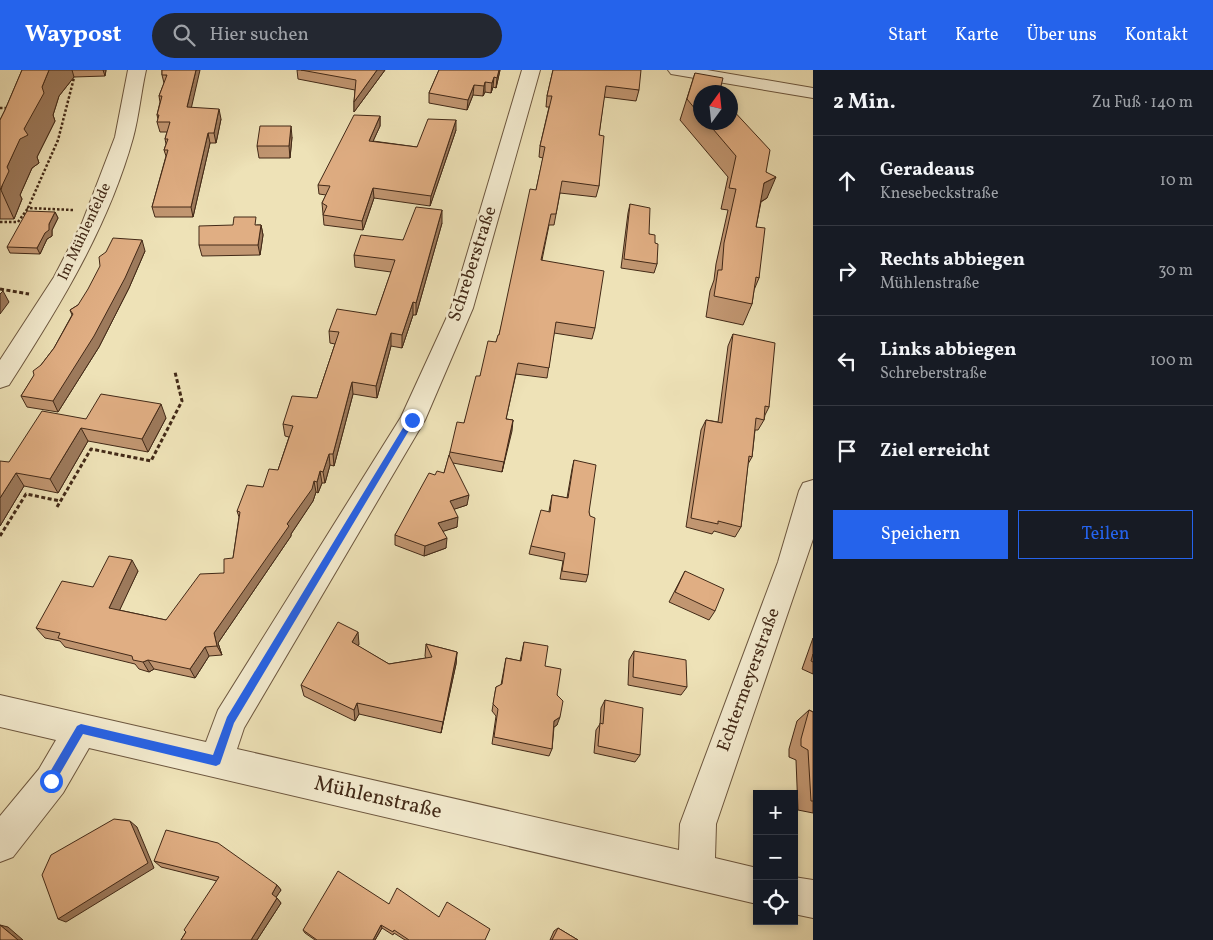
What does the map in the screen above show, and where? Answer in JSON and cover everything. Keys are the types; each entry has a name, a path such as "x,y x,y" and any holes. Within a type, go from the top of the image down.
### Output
{"street":[{"name":"Im Mühlenfelde","path":"0,379 65,278 92,223 124,137 137,70"},
{"name":"Schreberstraße","path":"216,761 230,721 412,420 462,308 531,70"},
{"path":"677,70 754,76 813,93"},
{"name":"Echtermeyerstraße","path":"696,872 698,824 792,562 813,491"},
{"name":"Mühlenstraße","path":"0,711 753,885"},
{"path":"0,844 51,781 81,729"},
{"path":"798,896 813,899"}],"path":[{"path":"0,222 18,222 28,208 58,140 76,70"},
{"path":"66,74 75,74"},
{"path":"0,108 16,107"},
{"path":"28,208 73,210"},
{"path":"0,289 38,295"},
{"path":"56,507 91,449 151,461 182,401 175,372"},
{"path":"0,536 26,494 60,501"}],"building":[{"path":"22,70 49,70 42,87 44,93 24,129 28,135 20,139 7,167 9,171 0,190 0,120"},
{"path":"162,70 196,70 187,107 219,109 214,133 208,133 191,207 152,207 168,150 164,150 168,139 165,139 170,122 157,122 162,96 159,96 167,75 162,75"},
{"path":"301,70 377,70 354,102 356,80"},
{"path":"439,70 499,70 497,78 494,77 492,83 485,82 484,86 474,85 468,100 429,93"},
{"path":"553,70 641,70 639,90 606,86 599,135 604,136 599,186 562,181 556,214 551,214 541,260 604,271 595,328 556,322 549,368 518,363 506,419 513,420 504,462 450,452 457,422 464,423 476,376 480,376 488,341 496,342 499,335 530,189 536,190 545,147 540,146 552,96 547,96"},
{"path":"695,73 723,78 721,85 693,85 693,106 687,99"},
{"path":"354,115 380,116 369,141 417,147 428,119 456,120 431,196 373,188 362,221 323,215 327,206 322,203 330,186 318,185"},
{"path":"738,116 770,150 766,172 776,177 764,183 756,227 765,228 759,278 756,277 752,304 714,296 718,270 722,270 724,243 736,189 729,188 736,156 714,130 738,130"},
{"path":"260,126 291,126 289,146 257,146"},
{"path":"630,204 650,208 649,234 655,235 655,243 658,244 657,264 624,259"},
{"path":"416,207 442,210 416,303 413,302 402,335 391,333 376,386 352,382 333,454 329,454 323,472 320,471 317,482 314,481 312,489 287,524 289,526 214,633 217,646 205,647 190,669 148,660 143,662 133,660 132,656 58,638 60,633 36,628 62,581 93,587 109,556 132,560 109,608 166,620 200,574 224,573 224,559 233,558 240,512 237,511 247,485 263,487 269,469 278,470 293,426 283,424 292,396 317,398 339,332 329,331 337,309 376,315 395,260 354,255 361,235 403,240"},
{"path":"27,211 55,212 49,224 49,230 45,233 37,248 7,247"},
{"path":"234,217 256,217 255,225 261,225 258,245 199,245 199,226 233,225"},
{"path":"113,238 142,240 125,278 94,336 53,401 21,396 34,375 33,371 41,365 54,348 73,314 70,310 78,305 88,289 100,266 99,257 106,252"},
{"path":"733,334 775,343 769,407 765,406 764,420 756,418 752,457 749,456 741,527 718,521 718,524 691,518 706,420 722,423"},
{"path":"101,394 161,404 142,439 81,428 50,479 16,473 0,498 0,461 9,462 42,411 86,419"},
{"path":"449,455 469,495 450,501 458,517 438,523 447,538 425,546 395,535 429,473 435,475 437,471 444,473"},
{"path":"574,460 596,465 589,512 590,516 595,518 588,575 562,571 565,553 531,546 541,510 550,512 552,495 568,498"},
{"path":"685,571 724,589 715,611 675,592"},
{"path":"338,622 358,632 352,642 389,664 432,657 426,644 457,652 443,722 357,703 354,710 301,685"},
{"path":"524,642 548,646 545,666 561,669 557,695 563,701 560,717 554,721 552,749 494,737 498,709 493,704 496,687 502,684 506,658 521,661"},
{"path":"634,651 686,660 687,687 633,677"},
{"path":"605,700 643,708 640,755 598,746 600,723 603,724"},
{"path":"809,710 813,712 813,801 811,801 808,750 801,746 801,739"},
{"path":"114,819 130,821 148,863 58,919 42,875 51,855"},
{"path":"166,830 218,843 277,885 272,894 277,898 251,940 181,940 186,932 184,930 219,877 154,861"},
{"path":"338,871 389,904 397,888 439,917 447,902 490,929 485,940 409,940 394,930 393,932 381,925 373,940 317,940 303,930"},
{"path":"0,925 18,940 0,940"},
{"path":"558,928 578,940 552,940"}],"route":[{"path":"51,781 81,729 216,761 230,721 412,420"}]}
